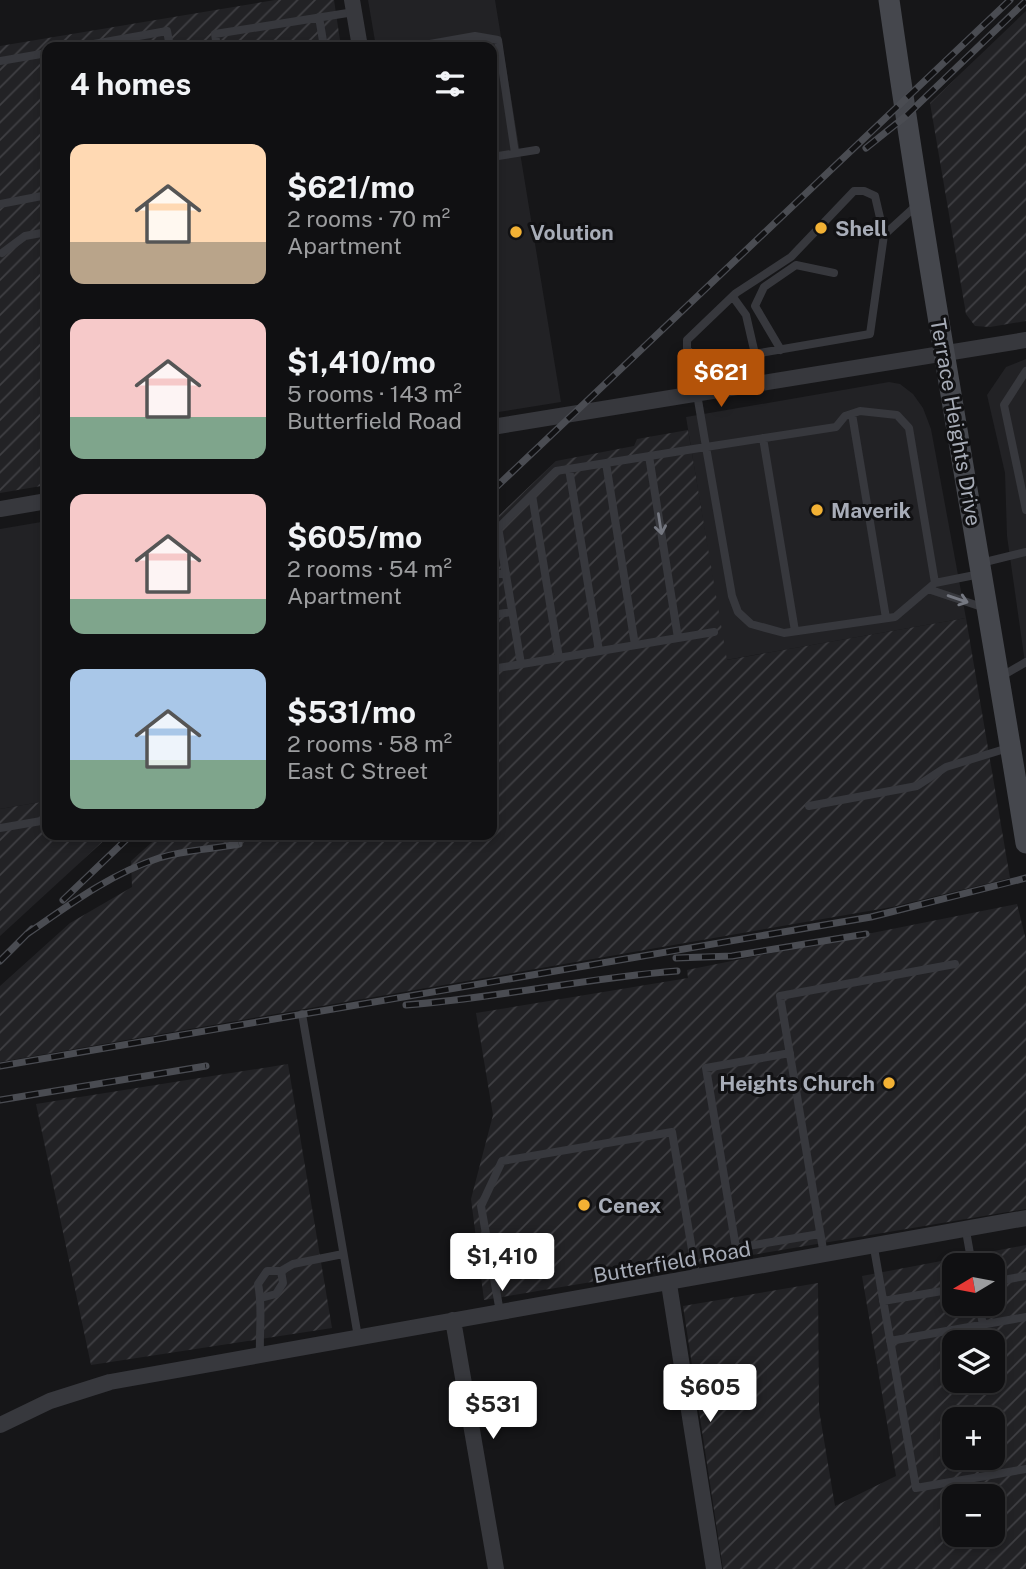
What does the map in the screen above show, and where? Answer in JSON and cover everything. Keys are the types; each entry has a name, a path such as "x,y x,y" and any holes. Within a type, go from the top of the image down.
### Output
{"main road":[{"name":"Terrace Heights Drive","path":"890,0 943,354 982,568 1025,833"}],"street":[{"path":"353,6 359,42"},
{"path":"497,426 1026,340"},
{"path":"0,509 42,502"},
{"name":"Butterfield Road","path":"0,1425 50,1401 110,1381 874,1248 1026,1218"},
{"path":"669,1284 714,1569"},
{"path":"453,1320 496,1569"}],"lane":[{"path":"216,42 215,34 319,17 353,6"},
{"path":"319,17 323,42"},
{"path":"105,42 167,31 169,42"},
{"path":"442,42 475,36 498,40 515,153"},
{"path":"0,61 42,53"},
{"path":"497,156 536,150"},
{"path":"854,191 864,191 875,196 884,234 870,334 699,362 687,349 687,340 733,297 791,257 854,191"},
{"path":"0,204 42,196"},
{"path":"884,234 919,203"},
{"path":"2,253 25,236 42,233"},
{"path":"781,350 755,306 764,287 796,265 834,273"},
{"path":"733,297 746,315 755,354"},
{"path":"719,360 724,389"},
{"path":"1026,371 1004,405 1026,510"},
{"path":"697,394 732,596 738,612 751,624 768,631 795,631 895,617 931,586 1026,552"},
{"path":"497,528 556,471 836,427 845,416 860,411 897,415 909,428 931,586"},
{"path":"852,414 886,618"},
{"path":"763,438 795,631"},
{"path":"649,456 678,638"},
{"path":"606,463 635,645"},
{"path":"569,469 599,651"},
{"path":"533,495 559,658"},
{"path":"497,538 506,573 520,664"},
{"path":"497,574 506,573"},
{"path":"931,586 988,610"},
{"path":"497,614 512,612"},
{"path":"497,667 714,632"},
{"path":"999,677 1026,663"},
{"path":"809,806 917,786 946,767 1011,747"},
{"path":"0,828 42,821"},
{"path":"824,1256 780,996 955,964"},
{"path":"302,1014 358,1337"},
{"path":"790,1053 706,1068 736,1248 820,1234"},
{"path":"500,1312 481,1206 502,1161 672,1132 697,1279"},
{"path":"966,1231 970,1253"},
{"path":"874,1248 916,1489 1026,1469"},
{"path":"260,1354 258,1319 261,1298 258,1283 267,1270 281,1270 293,1264 343,1254"},
{"path":"261,1298 276,1294 283,1283 281,1270"},
{"path":"1005,1280 1026,1276"},
{"path":"883,1301 942,1291"},
{"path":"981,1316 983,1325"},
{"path":"890,1341 1026,1317"}],"shaded area":[{"path":"275,0 334,0 340,42 42,42 42,486 0,493 0,46"},
{"path":"368,0 495,0 561,402 497,412 497,42 375,42"},
{"path":"1026,11 1026,321 990,327 975,326 966,314 930,103"},
{"path":"1026,359 1026,670 1007,536 1005,473 987,395 1006,367"},
{"path":"889,382 900,384 913,394 923,408 931,429 966,618 726,660 686,417"},
{"path":"688,430 727,660 966,618 1010,878 892,907 0,1062 0,986 70,923 132,887 131,861 154,840 497,840 497,517 556,461 634,446 637,439"},
{"path":"42,522 42,802 0,809 0,529"},
{"path":"42,802 42,840 105,840 0,936 0,809"},
{"path":"1017,904 1026,940 1026,1209 484,1300 471,1199 493,1115 476,1013 688,978 687,970"},
{"path":"288,1064 332,1328 91,1365 36,1104"},
{"path":"1026,1245 1026,1569 723,1569 683,1306 818,1283 819,1410 835,1506 896,1476 862,1276 942,1261 942,1316 1005,1316 1005,1253 984,1253"}],"railway":[{"path":"497,486 1010,0"},
{"path":"866,148 906,116 1026,1"},
{"path":"63,900 126,840"},
{"path":"27,934 90,891 141,865 178,853 239,844"},
{"path":"0,1066 871,917 1026,878"},
{"path":"0,961 32,929"},
{"path":"676,958 732,956 866,934"},
{"path":"406,1005 677,971"},
{"path":"0,1100 206,1066"}],"place":[{"name":"Shell","path":"821,228"},
{"name":"Volution","path":"516,232"},
{"name":"Maverik","path":"817,510"},
{"name":"Heights Church","path":"889,1083"},
{"name":"Cenex","path":"584,1205"}]}
